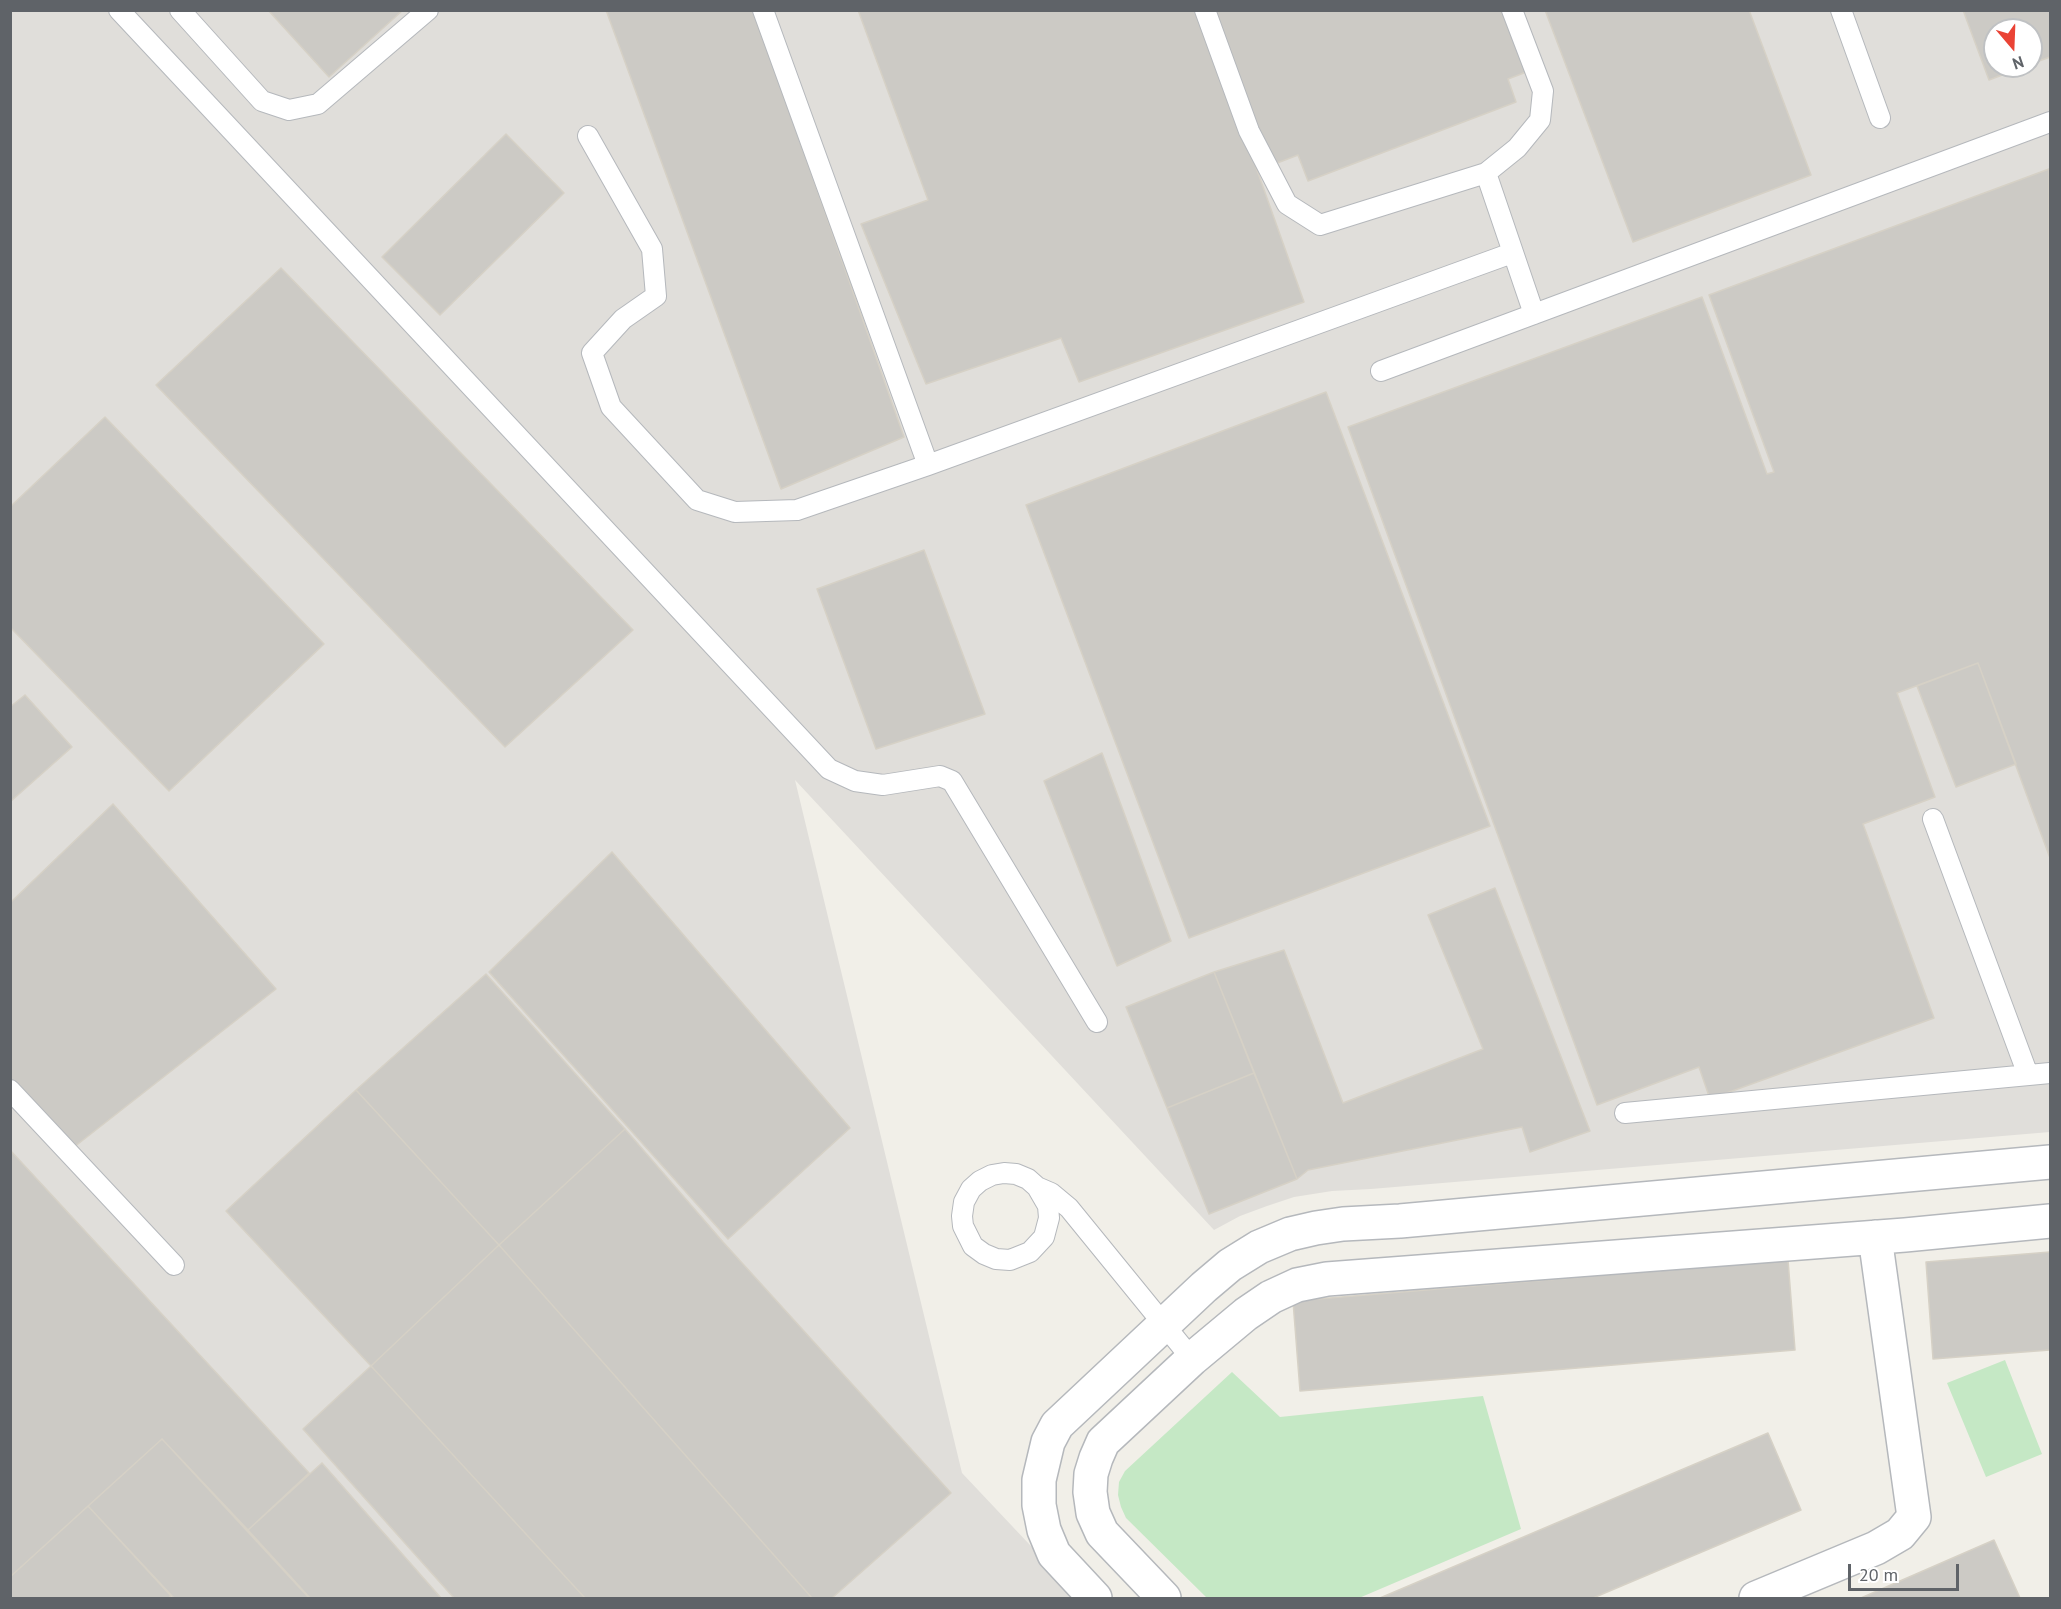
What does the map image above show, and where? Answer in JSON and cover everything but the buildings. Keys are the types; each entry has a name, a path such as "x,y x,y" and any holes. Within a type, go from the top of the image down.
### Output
{"street":[{"path":"1095,1599 1054,1554 1044,1530 1039,1480 1048,1442 1057,1425 1163,1325 1230,1265 1259,1247 1290,1234 1316,1228 2050,1162"},
{"path":"1164,1599 1102,1533 1093,1513 1090,1492 1091,1474 1103,1442 1192,1359 1246,1314 1271,1297 1297,1285 1327,1279 1875,1237 2050,1221"},
{"path":"1756,1599 1876,1548 1900,1534 1914,1516 1875,1237"}],"lane":[{"path":"119,10 829,769 855,781 882,785 940,776 952,781 1097,1022"},
{"path":"180,10 262,101 289,110 318,104 429,10"},
{"path":"763,10 928,465"},
{"path":"1205,10 1249,131 1287,204 1320,225 1486,173 1517,148 1540,120 1543,91 1512,10"},
{"path":"1841,10 1880,118"},
{"path":"1381,371 2050,122"},
{"path":"588,136 652,249 656,296 623,319 592,353 611,407 697,500 735,512 796,510 928,465 1512,253"},
{"path":"1486,173 1534,314"},
{"path":"1933,819 2028,1075"},
{"path":"1625,1113 2050,1073"},
{"path":"10,1090 174,1265"},
{"path":"1038,1187 1048,1206 1049,1218 1044,1237 1030,1252 1010,1260 996,1259 973,1246 963,1226 962,1216 964,1202 971,1189 992,1175 1016,1174 1028,1179 1051,1193 1069,1208 1192,1359"}],"shaded area":[{"path":"11,11 2050,11 2050,1132 1332,1191 1294,1197 1240,1216 1214,1230 795,780 962,1473 1080,1598 11,1598"}],"green space":[{"path":"2005,1360 2042,1454 1986,1477 1947,1383"},
{"path":"1232,1372 1280,1417 1483,1396 1521,1529 1359,1598 1207,1598 1126,1518 1118,1495 1119,1482 1125,1471"}]}
